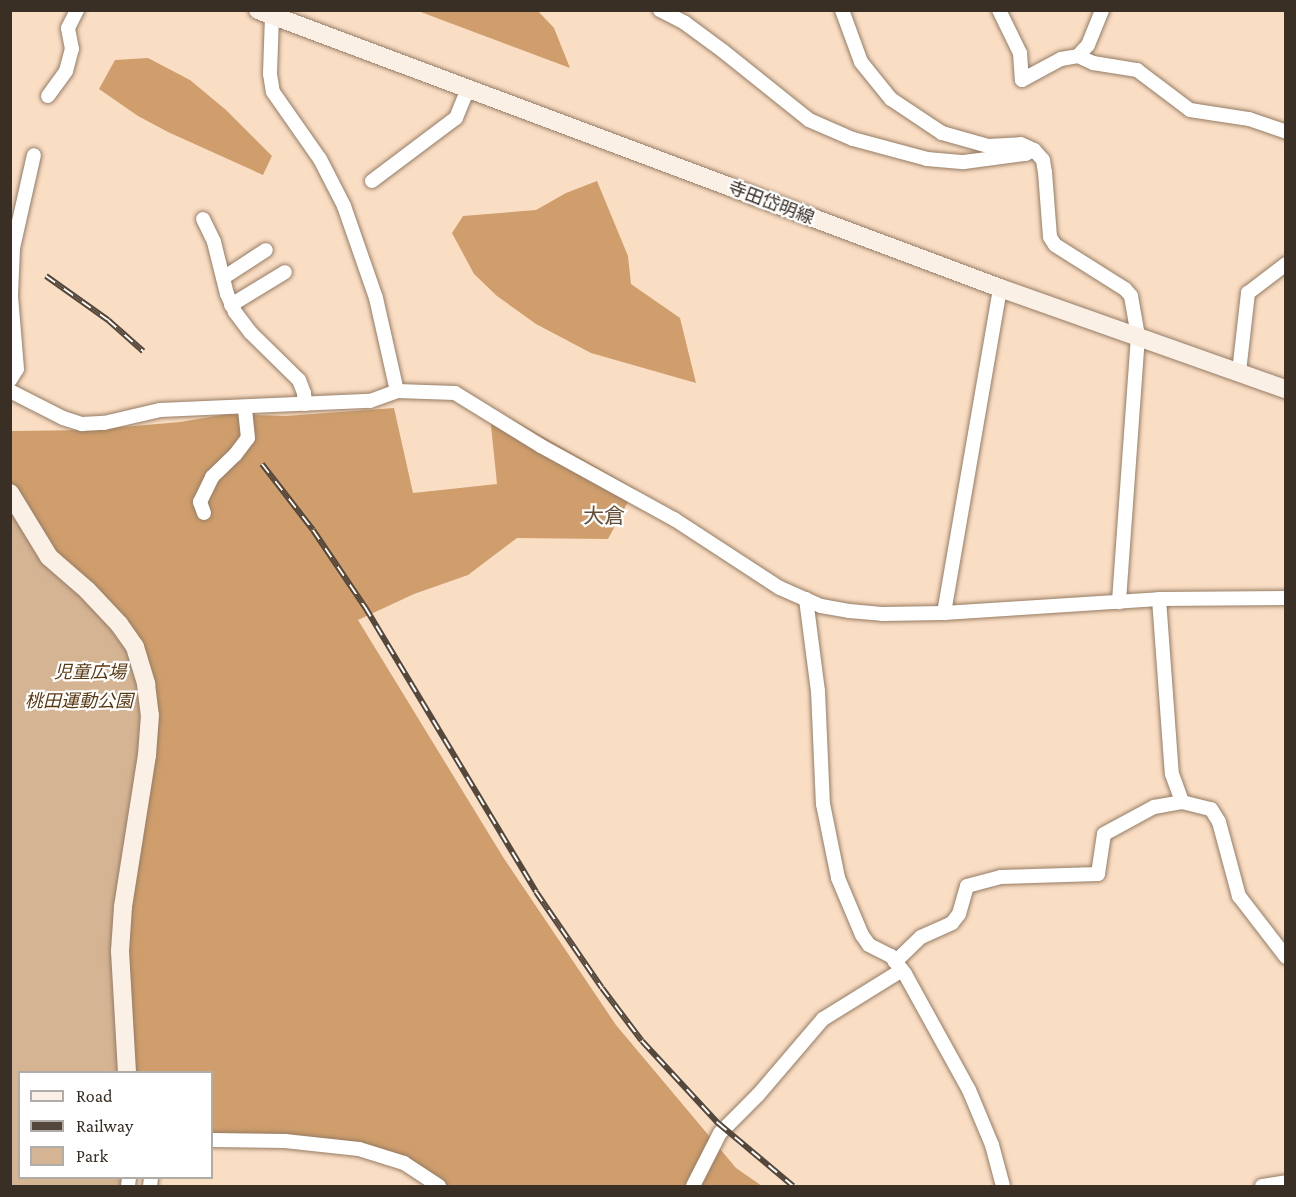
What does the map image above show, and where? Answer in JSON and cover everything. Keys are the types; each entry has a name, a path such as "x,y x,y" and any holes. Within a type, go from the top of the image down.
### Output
{"main road":[{"name":"寺田岱明線","path":"268,12 1000,288 1286,389"},
{"path":"10,493 49,557 87,590 119,624 135,647 146,684 150,715 147,755 123,908 120,951 128,1071"}],"street":[{"path":"48,96 66,71 72,49 68,28 77,10"},
{"path":"660,10 685,23 723,51 809,120 853,140 927,159 963,162 1024,154 1034,150"},
{"path":"842,10 861,62 891,99 942,133 987,146 1022,144 1034,150 1043,160 1050,237 1055,245 1125,289 1131,296 1138,336 1119,602"},
{"path":"999,10 1020,52 1022,80 1061,59 1078,56 1093,63 1137,70 1190,110 1249,119 1286,132"},
{"path":"1078,56 1088,45 1102,10"},
{"path":"268,12 270,74 273,92 320,159 344,206 378,307 397,391"},
{"path":"372,181 456,118 468,89"},
{"path":"10,380 17,369 11,296 13,248 34,155"},
{"path":"203,219 214,242 231,305 251,333 299,380 305,404"},
{"path":"224,278 266,250"},
{"path":"1239,372 1248,293 1286,264"},
{"path":"231,305 285,272"},
{"path":"944,613 1000,288"},
{"path":"10,391 63,418 82,424 105,423 160,410 370,401 397,391 455,393 541,446 674,519 780,588 820,606 849,611 882,614 944,613 1159,599 1286,598"},
{"path":"204,513 200,502 212,477 236,455 248,438 245,407"},
{"path":"806,599 818,691 823,804 837,878 862,935 869,945 891,956 899,966 969,1090 992,1144 1003,1186"},
{"path":"1159,599 1172,774 1182,802"},
{"path":"693,1186 720,1132 758,1095 823,1019 899,966 921,937 952,923 958,914 967,886 1001,877 1098,874 1104,834 1155,807 1182,802 1211,809 1219,822 1239,896 1286,957"},
{"path":"213,1140 285,1141 359,1149 405,1164 439,1186"},
{"path":"1262,1186 1286,1182"}],"green space":[{"name":"桃田運動公園","path":"10,493 99,601 146,684 127,1071 18,1071 18,1179 130,1179 130,1186 11,1186"}],"shaded area":[{"path":"418,11 538,11 554,28 570,68"},
{"path":"148,58 190,80 226,110 272,156 263,175 168,132 138,116 99,89 115,60"},
{"path":"597,181 628,256 631,284 680,318 696,383 591,353 536,324 497,296 474,274 452,233 463,216 536,210 566,193"},
{"path":"489,406 635,489 608,539 517,538 468,575 414,594 358,620 503,857 616,1025 736,1168 762,1186 437,1186 404,1163 359,1149 213,1139 213,1071 128,1071 120,951 144,777 140,663 67,573 11,493 10,426 12,431 89,430 180,422 228,414 286,416 394,408 413,493 497,484"}],"railway":[{"path":"46,276 108,320 143,351"},
{"path":"262,464 313,530 365,607 536,892 602,988 642,1041 718,1123 793,1186"}],"district":[{"name":"大倉","path":"604,516"}],"park label":[{"name":"児童広場","path":"90,672"}]}
